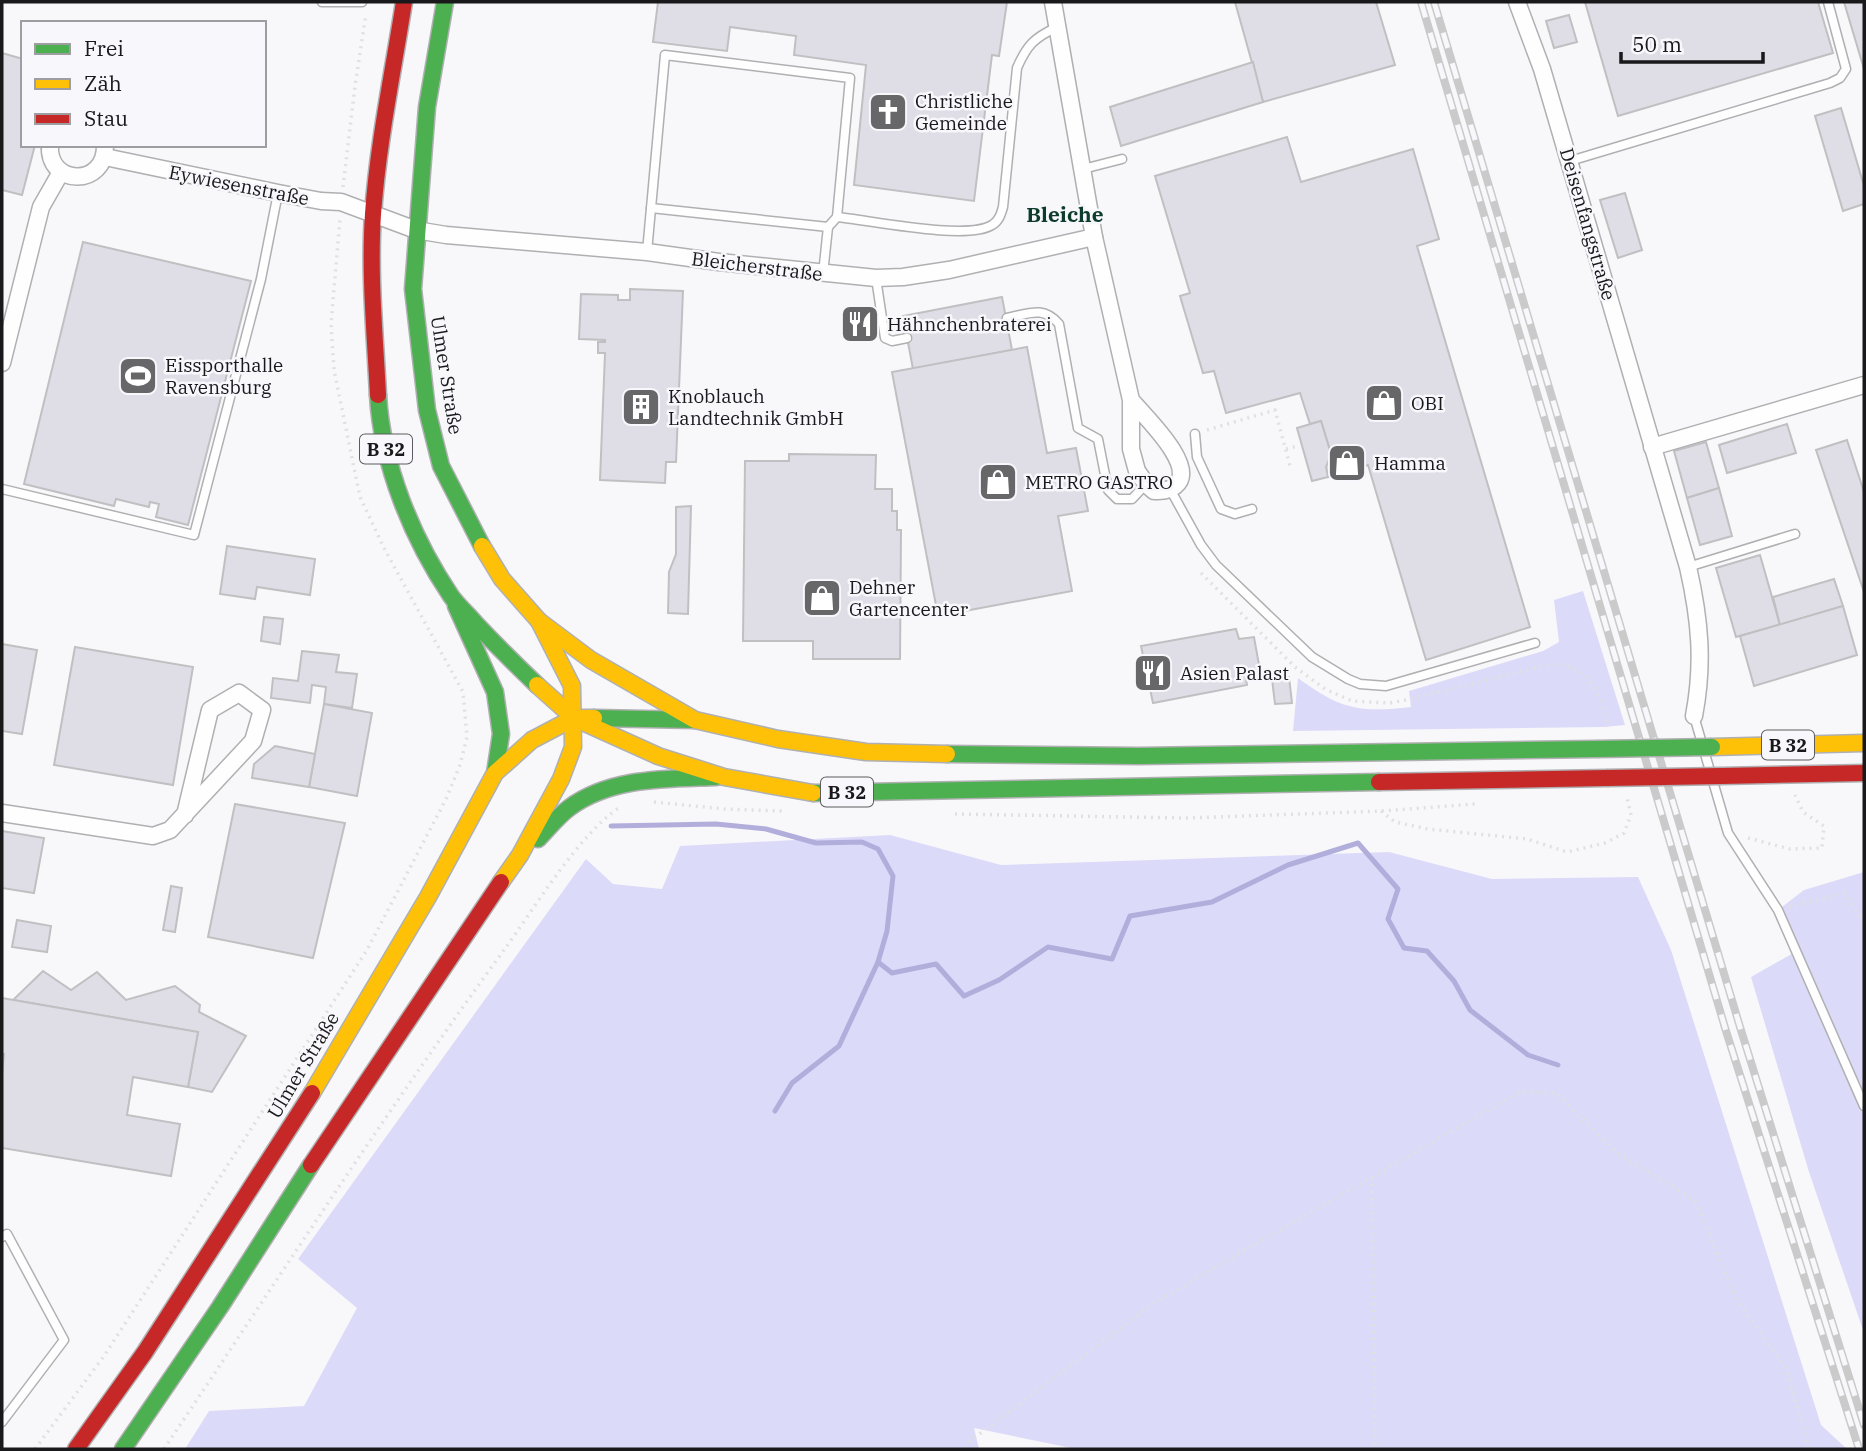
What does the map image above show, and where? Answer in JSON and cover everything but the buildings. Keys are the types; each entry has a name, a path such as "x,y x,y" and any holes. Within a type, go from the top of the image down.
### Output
{"main road":[{"name":"B 32","path":"404,2 380,150 373,214 372,288 380,430 396,489 429,558 452,597 508,658 574,718 658,757 724,777 815,793 1864,773"},
{"name":"Ulmer Straße","path":"123,1449 220,1307 345,1113 520,855 561,779 573,747 572,686 540,621 502,579 473,530 441,466 427,410 413,289 427,107 445,2"},
{"path":"452,597 495,692 502,734 495,773"},
{"name":"B 32","path":"540,621 591,660 695,720 778,739 866,752 1139,756 1864,743"},
{"name":"Ulmer Straße","path":"76,1449 145,1352 312,1093 428,897 495,773 532,740 574,718 695,720"},
{"path":"520,855 572,805 608,786 643,779 724,777"}],"street":[{"path":"1053,2 1094,237 1131,400 1131,449 1137,471 1146,484 1154,491 1170,489 1178,484 1182,476 1180,464 1170,446 1131,400"},
{"name":"Deisenfangstraße","path":"1517,2 1542,69 1570,161 1688,567 1698,610 1700,682 1694,716"},
{"path":"2,363 41,207 61,172 51,158 50,147"},
{"name":"Eywiesenstraße","path":"61,172 69,176 86,176 94,172 105,151 278,193 341,202 416,230"},
{"name":"Bleicherstraße","path":"416,230 876,278 949,271 1094,237"},
{"path":"1652,447 1864,384"},
{"path":"2,813 153,835 170,830 185,815 253,741 262,710 239,693 210,710 185,815"}],"lane":[{"path":"322,2 362,2"},
{"path":"1570,161 1840,78 1846,69 1828,2"},
{"path":"837,217 971,231 994,225 1003,207 1017,68 1026,48 1040,35 1057,27"},
{"path":"647,252 665,55 850,78 837,217 828,227 823,274"},
{"path":"1083,169 1122,159"},
{"path":"2,489 194,535 261,279 278,193"},
{"path":"651,208 828,227"},
{"path":"876,278 885,338 892,341 907,338"},
{"path":"1007,318 1042,312 1059,324 1079,428 1098,439 1108,490 1117,499 1132,499 1146,484"},
{"path":"1195,434 1197,457 1221,509 1235,514 1252,509"},
{"path":"1180,464 1197,457"},
{"path":"1170,489 1201,545 1216,565 1312,657 1360,684 1386,686 1535,643"},
{"path":"1688,567 1795,534"},
{"path":"1694,716 1728,833 1778,910 1864,1106"},
{"path":"2,1237 7,1234 64,1340 2,1422"}],"path":[{"path":"35,1449 104,1356 367,950 446,799 467,737 463,692 384,548 360,497 334,370 331,324 341,202 368,2"},
{"path":"1195,434 1275,410 1290,466"},
{"path":"1286,449 1298,446"},
{"path":"1728,833 1790,849 1822,848 1824,827 1803,812 1794,793"},
{"path":"647,801 725,809 794,811"},
{"path":"164,1449 449,1025 576,851 605,817 626,803"},
{"path":"948,814 1185,818 1381,811 1487,803"},
{"path":"1778,910 1846,893 1864,922"},
{"path":"1857,911 1864,908"},
{"path":"974,1449 970,1441 1156,1302 1520,1092 1556,1093 1617,1153 1695,1200 1736,1298 1786,1369 1809,1449"},
{"path":"1372,1177 1375,1449"}],"shaded area":[{"path":"1583,591 1625,725 1293,731 1298,678 1326,696 1351,706 1363,709 1411,707 1409,691 1543,651 1559,642 1554,600"},
{"path":"890,835 1001,865 1389,852 1492,879 1638,877 1671,950 1821,1425 1847,1449 1076,1449 974,1428 979,1449 185,1449 209,1411 304,1406 357,1308 298,1259 586,859 613,884 662,889 680,846"},
{"path":"1864,872 1864,1333 1809,1172 1751,977 1795,952 1778,910 1804,890"}],"waterway":[{"path":"611,826 716,824 766,829 816,843 862,842 878,849 893,876 887,931 878,962 892,973 936,964 964,996 999,980 1048,947 1112,959 1130,916 1212,902 1288,865 1358,843 1398,889 1388,919 1404,948 1427,951 1454,981 1470,1010 1528,1055 1558,1065"},
{"path":"775,1111 792,1083 839,1046 878,962"}],"railway":[{"path":"1421,2 1726,1031 1859,1449"},
{"path":"1434,2 1740,1027 1864,1425"}],"traffic: fast":[{"path":"445,2 427,107 413,289 427,410 441,466 482,546"},
{"path":"378,395 386,448 401,500 437,574 454,600 537,685"},
{"path":"456,606 495,692 501,734 495,773"},
{"path":"594,718 695,720"},
{"path":"1597,749 1712,747"},
{"path":"947,754 1139,756 1597,749"},
{"path":"538,839 569,808 603,790 640,782 716,777"},
{"path":"813,793 1379,782"},
{"path":"123,1449 220,1307 311,1165"}],"traffic: slow":[{"path":"482,546 502,579 539,621 591,660 695,720 778,739 866,752 947,754"},
{"path":"501,882 520,855 561,779 573,747 572,686 539,621"},
{"path":"537,685 574,718 658,756 724,777 813,793"},
{"path":"312,1093 428,897 495,773 532,740 574,718 594,718"},
{"path":"1712,747 1864,743"}],"traffic: jam":[{"path":"378,395 372,282 373,214 382,134 404,2"},
{"path":"1721,776 1864,773"},
{"path":"1607,778 1721,776"},
{"path":"1379,782 1607,778"},
{"path":"311,1165 501,882"},
{"path":"76,1449 145,1352 312,1093"}],"place":[{"name":"Christliche Gemeinde","path":"888,112"},
{"name":"Hähnchenbraterei","path":"860,324"},
{"name":"Eissporthalle Ravensburg","path":"138,376"},
{"name":"OBI","path":"1384,403"},
{"name":"Knoblauch Landtechnik GmbH","path":"641,407"},
{"name":"Hamma","path":"1347,463"},
{"name":"METRO GASTRO","path":"998,482"},
{"name":"Dehner Gartencenter","path":"822,598"},
{"name":"Asien Palast","path":"1153,673"}],"district":[{"name":"Bleiche","path":"1065,214"}]}
